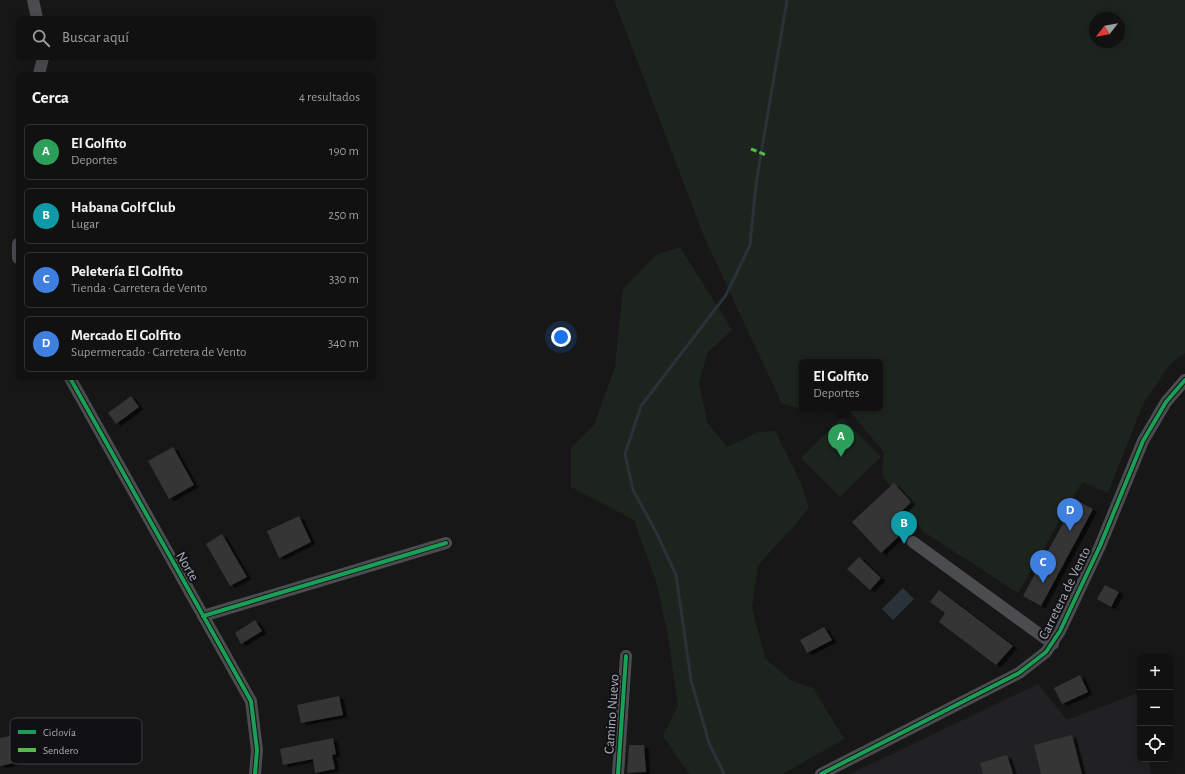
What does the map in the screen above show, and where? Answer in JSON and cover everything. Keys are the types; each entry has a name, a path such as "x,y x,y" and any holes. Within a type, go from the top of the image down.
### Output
{"street":[{"path":"33,0 37,16"},
{"path":"40,72 43,60"},
{"name":"Norte","path":"71,380 251,701 257,750 255,774"},
{"name":"Carretera de Vento","path":"821,774 1019,673 1039,659 1053,644 1100,546 1143,441 1166,402 1185,380"},
{"path":"914,542 1053,644"},
{"path":"203,616 446,543"},
{"name":"Camino Nuevo","path":"618,774 626,656"}],"shaded area":[{"path":"614,0 1185,0 1185,353 1170,364 1143,404 1108,493 1082,482 1018,593 924,532 882,475 884,452 850,411 883,411 883,359 799,359 799,408 782,404 705,239"},
{"path":"680,247 732,330 708,352 699,382 707,422 727,447 758,432 775,431 800,481 809,507 795,525 758,565 752,608 765,658 792,681 813,688 844,739 783,774 689,774 663,736 678,706 667,631 657,584 634,520 571,487 571,448 594,425 615,367 623,289 656,255"},
{"path":"842,418 881,457 840,497 801,458"},
{"path":"903,588 914,599 893,620 882,609"},
{"path":"1038,684 1067,720 1137,693 1137,762 1149,762 1151,774 850,774"}],"building":[{"path":"131,396 139,407 116,424 108,413"},
{"path":"173,447 194,485 169,499 148,461"},
{"path":"894,483 911,502 902,511 913,523 881,553 852,522"},
{"path":"1076,500 1093,509 1041,606 1023,596"},
{"path":"299,516 311,542 279,558 267,531"},
{"path":"222,534 247,577 230,586 206,544"},
{"path":"859,557 881,578 870,590 847,569"},
{"path":"1105,585 1119,592 1111,607 1097,599"},
{"path":"939,590 1013,646 996,665 939,622 945,613 930,602"},
{"path":"255,620 262,631 241,644 235,633"},
{"path":"824,627 832,640 807,653 800,640"},
{"path":"1080,675 1088,692 1062,704 1054,688"},
{"path":"339,696 343,715 301,723 297,705"},
{"path":"1072,735 1082,774 1041,774 1034,745"},
{"path":"10,736 10,764 0,766 0,738"},
{"path":"333,738 336,754 332,755 335,769 315,773 313,759 283,765 280,749"},
{"path":"629,745 644,745 646,772 627,773"},
{"path":"1007,755 1013,774 983,774 980,763"}],"waterway":[{"path":"724,774 709,743 691,680 676,575 657,534 633,490 625,454 641,406 726,295 750,245 756,184 787,0"}],"marked path":[{"path":"751,149 766,155"}],"cycle path":[{"path":"71,380 251,701 257,750 255,774"},
{"path":"821,774 1019,673 1046,652 1060,631 1100,546 1143,441 1166,402 1185,380"},
{"path":"203,616 446,543"},
{"path":"618,774 626,656"}],"place":[{"name":"El Golfito","path":"841,457"},
{"name":"Mercado El Golfito","path":"1070,531"},
{"name":"Habana Golf Club","path":"904,544"},
{"name":"Peletería El Golfito","path":"1043,583"}]}
